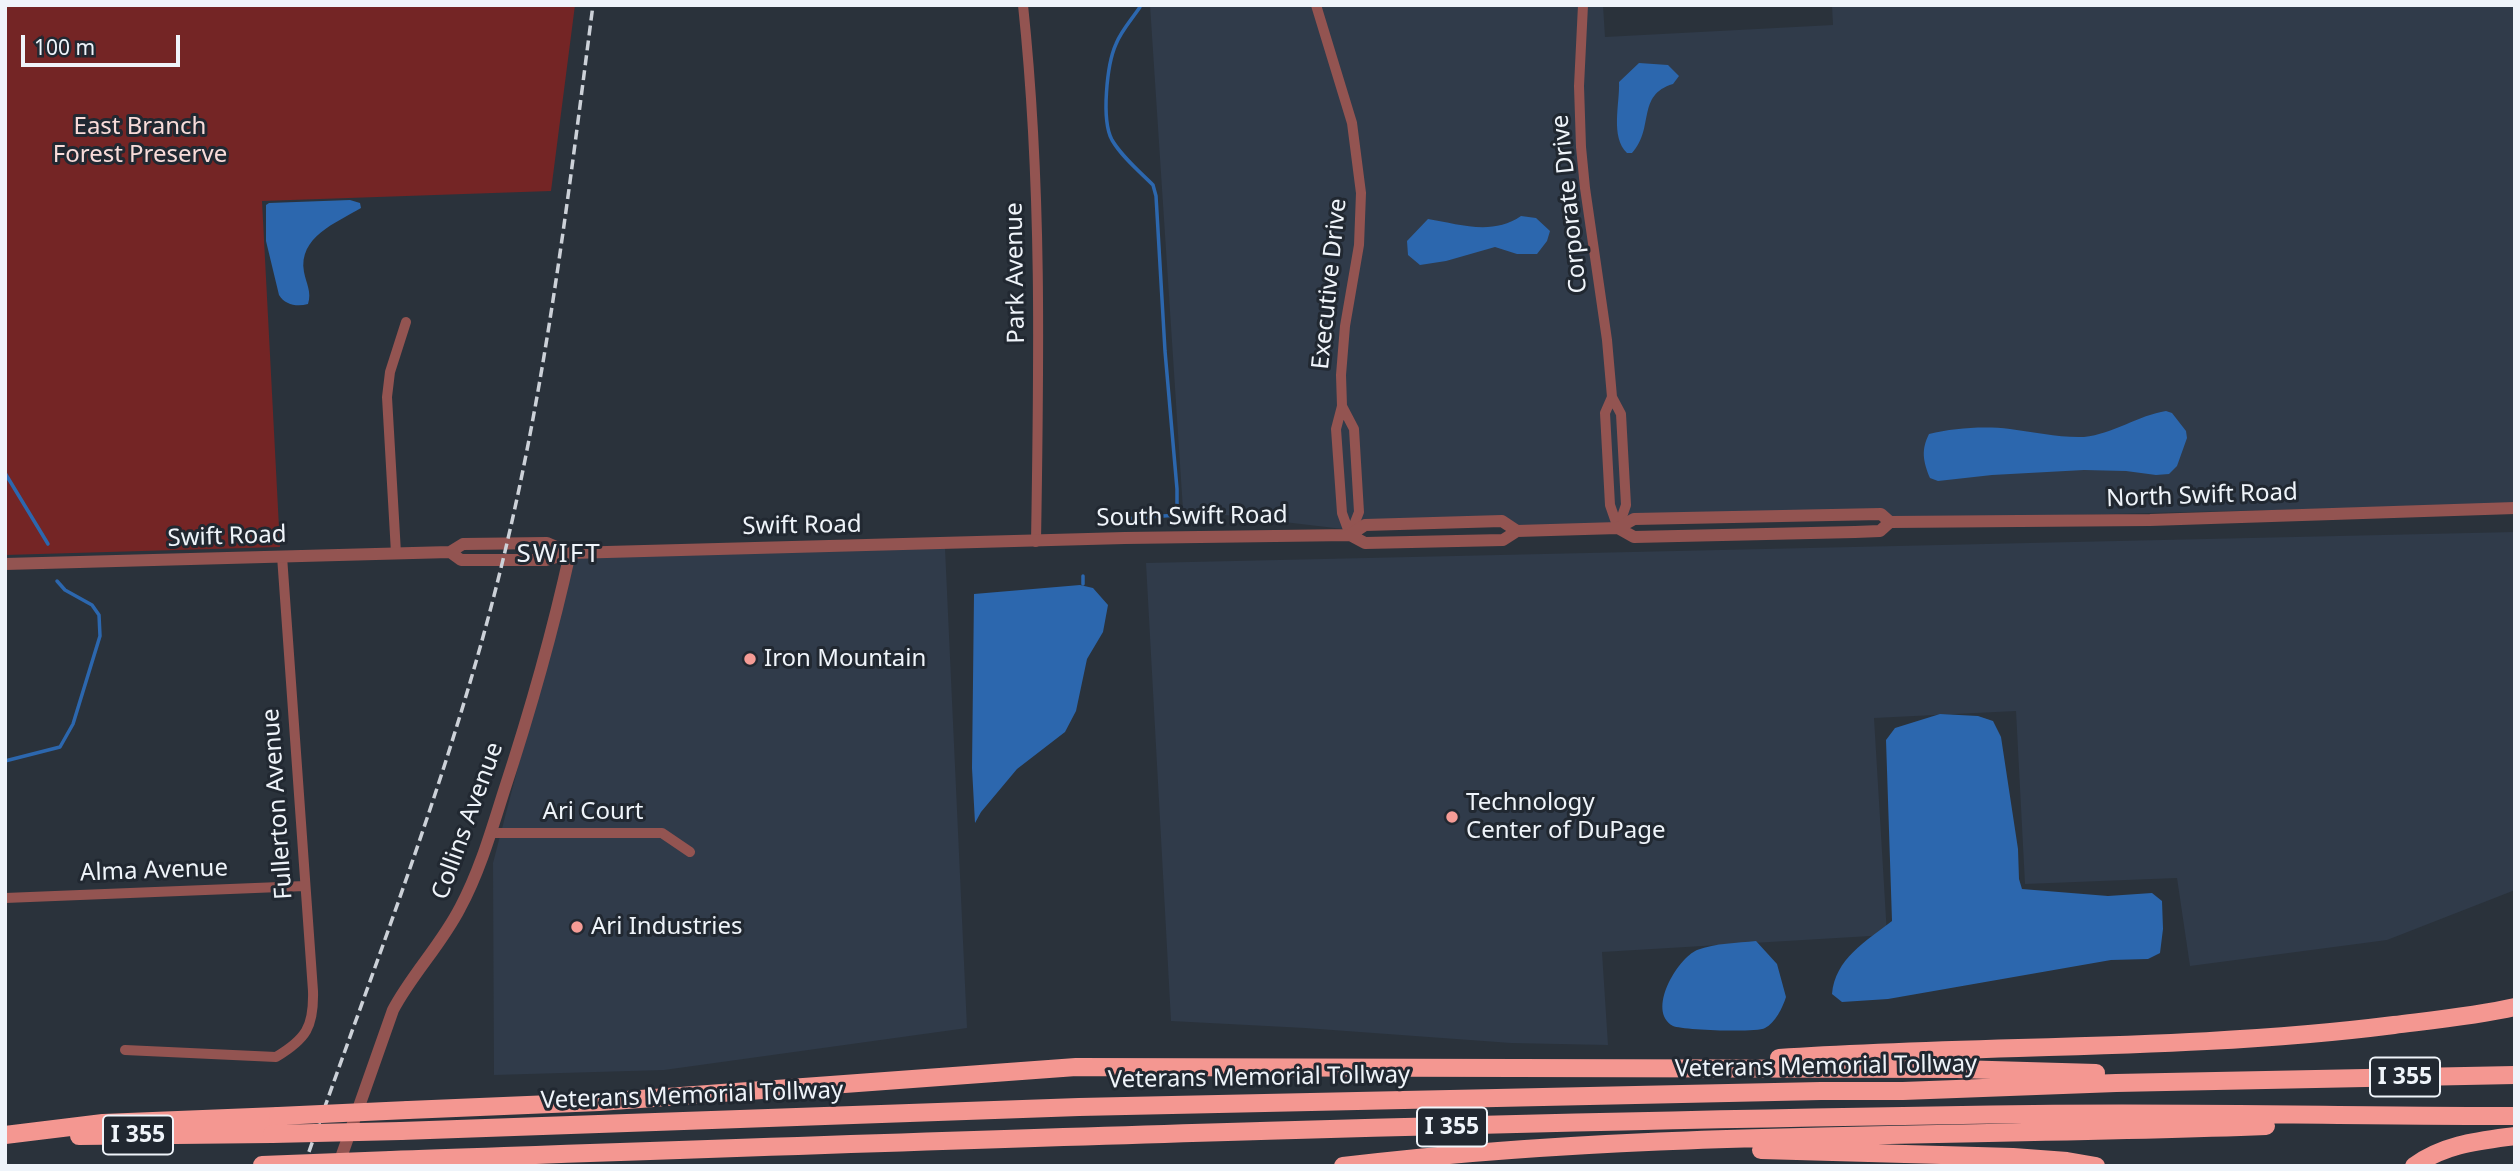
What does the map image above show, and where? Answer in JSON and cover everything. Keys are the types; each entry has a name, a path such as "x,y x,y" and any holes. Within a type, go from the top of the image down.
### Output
{"highway":[{"path":"1632,1068 1826,1055 2235,1041 2345,1031 2515,1007"},
{"path":"5,1136 103,1123 613,1101 1076,1067 1957,1069 2295,1079"},
{"name":"Veterans Memorial Tollway","path":"5,1136 401,1131 1079,1107 1903,1091 2515,1075"},
{"name":"Veterans Memorial Tollway","path":"252,1166 1065,1137 1663,1121 2039,1114 2514,1116"},
{"path":"1343,1166 1468,1152 1586,1144 2175,1130 2514,1116"},
{"path":"2414,1166 2435,1153 2460,1144 2515,1136"},
{"path":"1586,1144 2012,1157 2096,1166"}],"street":[{"name":"Park Avenue","path":"1023,5 1033,108 1039,249 1036,542"},
{"name":"Executive Drive","path":"1316,5 1350,116 1361,193 1359,246 1342,357 1342,406 1336,429 1342,513 1350,535"},
{"name":"Corporate Drive","path":"1583,5 1581,147 1602,296 1612,397 1621,414 1626,505 1618,528"},
{"path":"396,553 387,397 390,372 406,323"},
{"name":"Corporate Drive","path":"1612,397 1605,413 1610,505 1618,528"},
{"name":"Executive Drive","path":"1342,406 1354,429 1359,512 1350,535"},
{"name":"North Swift Road","path":"1618,528 1634,537 1786,534 1880,531 1890,522 2150,520 2515,508"},
{"name":"North Swift Road","path":"1618,528 1634,519 1881,514 1890,522"},
{"name":"South Swift Road","path":"1350,535 1365,525 1502,522 1517,531"},
{"name":"South Swift Road","path":"1036,542 1350,535 1365,543 1503,540 1517,531 1618,528"},
{"name":"Swift Road","path":"5,564 450,552 463,544 547,543 570,553 1036,542"},
{"name":"Collins Avenue","path":"338,1166 393,1010 461,908 491,833 544,661 570,553"},
{"name":"Fullerton Avenue","path":"125,1050 276,1058 297,1045 309,1028 313,1006 282,556"},
{"name":"Ari Court","path":"491,833 662,833 690,852"},
{"name":"Alma Avenue","path":"5,898 305,886"}],"shaded area":[{"path":"1150,5 1603,5 1605,37 1833,25 1832,5 2515,5 2515,504 1866,520 1343,529 1183,510"},
{"path":"2515,532 2515,890 2387,940 2190,966 2177,878 2025,884 2016,711 1874,718 1887,935 1602,952 1608,1045 1511,1043 1171,1021 1146,563"},
{"path":"945,548 967,1028 664,1070 494,1075 493,863 573,556"}],"green space":[{"name":"East Branch Forest Preserve","path":"5,5 575,5 551,191 262,201 280,547 5,555"}],"water":[{"path":"1639,63 1668,65 1679,76 1673,84 1654,96 1639,143 1632,153 1627,153 1617,129 1619,82"},
{"path":"350,200 360,203 361,208 321,232 307,249 304,272 309,292 308,304 288,303 279,295 266,241 266,205"},
{"path":"1521,216 1536,218 1550,231 1547,241 1537,254 1517,254 1495,247 1446,261 1420,265 1408,255 1407,241 1428,219 1463,226 1487,227 1499,226"},
{"path":"2166,411 2172,413 2186,431 2187,438 2177,466 2169,474 2084,470 1938,481 1930,478 1924,461 1929,434 1990,428 2084,437"},
{"path":"1080,585 1093,588 1108,605 1103,632 1087,659 1076,711 1065,732 1017,769 975,823 972,768 974,594"},
{"path":"1940,714 1978,716 1993,721 2001,737 2022,889 2108,896 2152,893 2162,901 2160,953 2148,959 2111,960 1888,999 1842,1002 1832,994 1834,982 1845,961 1892,921 1886,740 1895,728"},
{"path":"1756,941 1777,964 1786,997 1769,1026 1759,1030 1704,1030 1673,1026 1665,1019 1663,998 1667,986 1689,955 1712,946"}],"waterway":[{"path":"1123,519 1177,515 1156,196 1153,185 1112,140 1106,106 1108,78 1116,44 1140,7"},
{"path":"5,473 48,544"},
{"path":"1083,576 1083,584"},
{"path":"5,761 60,747 73,724 100,636 99,615 92,605 65,590 57,581"}],"railway":[{"path":"304,1166 433,800 457,726 499,576 516,505 543,363 593,5"}],"place":[{"name":"Iron Mountain","path":"750,659"},
{"name":"Technology Center of DuPage","path":"1452,817"},
{"name":"Ari Industries","path":"577,927"}],"district":[{"name":"SWIFT","path":"559,555"}]}
